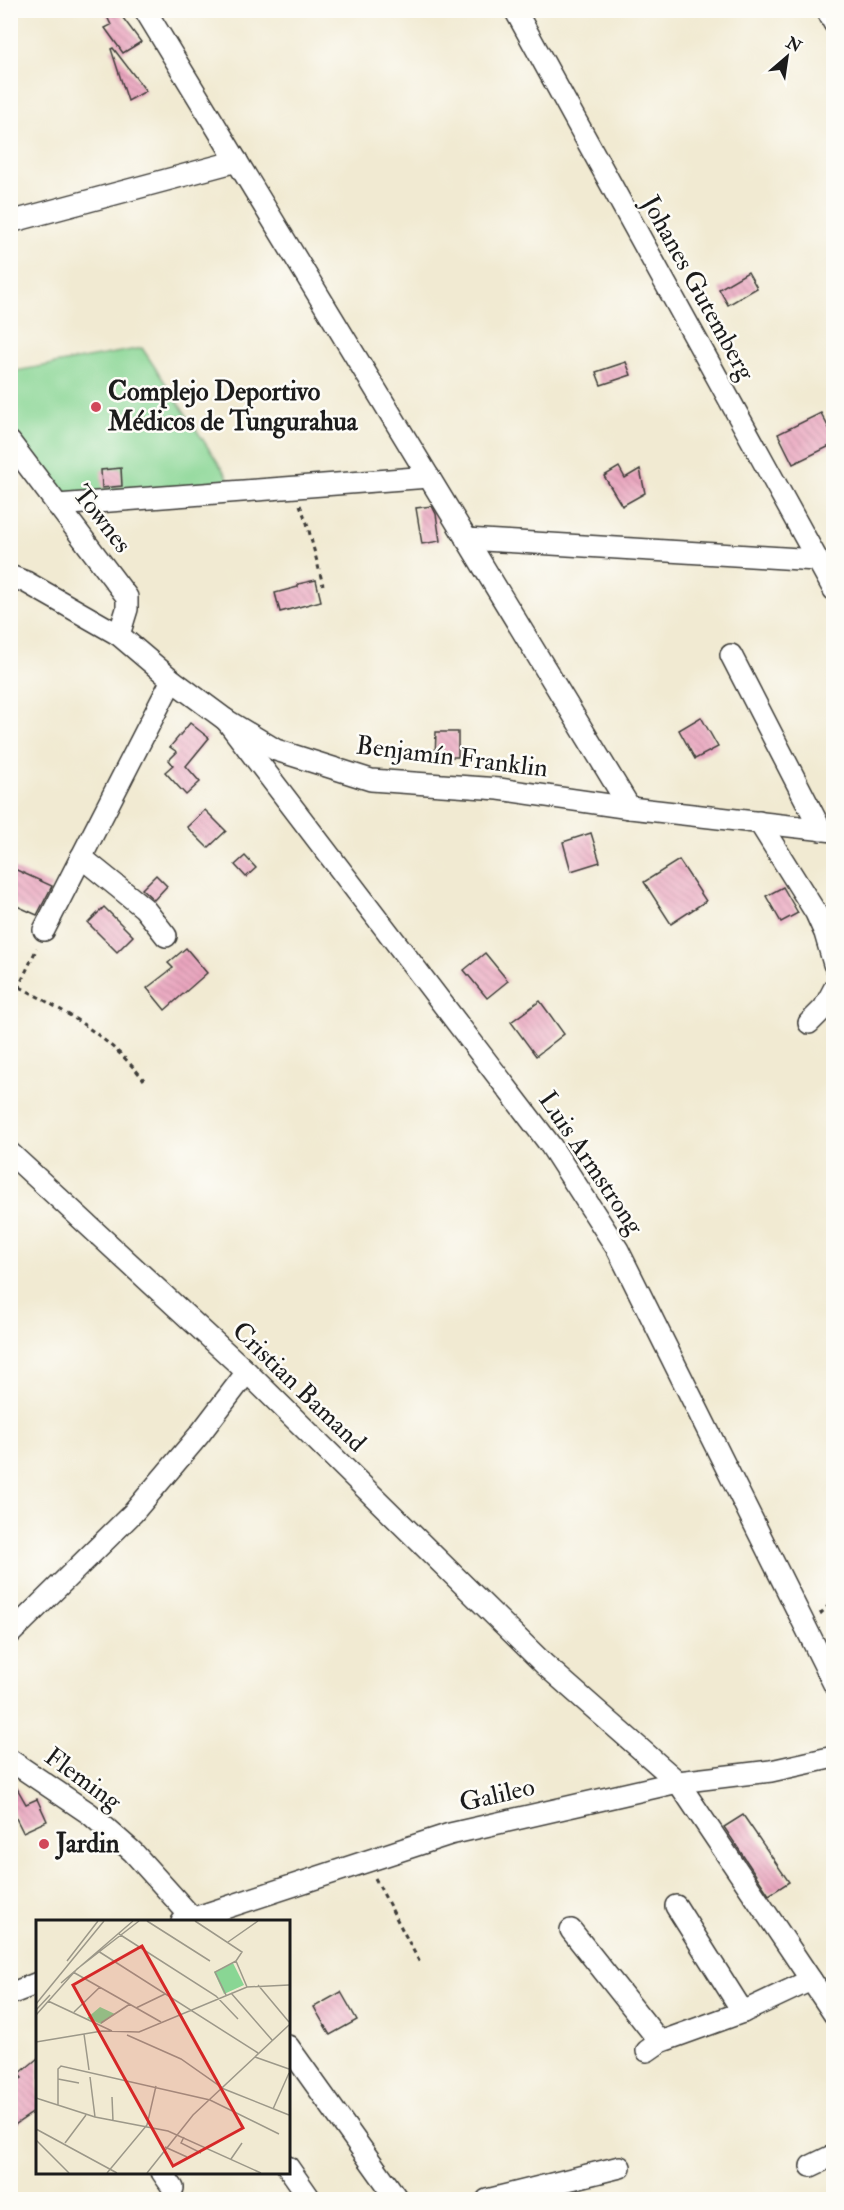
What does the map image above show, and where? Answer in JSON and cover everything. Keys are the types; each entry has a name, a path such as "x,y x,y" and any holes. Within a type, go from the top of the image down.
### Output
{"street":[{"path":"145,10 630,808"},
{"name":"Johanes Gutemberg","path":"515,10 834,590"},
{"path":"827,10 834,23"},
{"path":"10,222 237,161"},
{"name":"Townes","path":"10,442 127,597 127,609 119,635"},
{"path":"57,505 429,477"},
{"path":"466,539 816,560"},
{"name":"Benjamín Franklin","path":"10,576 26,582 119,635 172,680 226,720 276,750 371,780 499,789 630,808 827,830"},
{"path":"731,655 827,830"},
{"path":"44,930 172,680"},
{"name":"Luis Armstrong","path":"226,720 551,1146 618,1250 834,1684"},
{"path":"759,822 816,913 825,933 834,964"},
{"path":"81,857 144,908 166,936"},
{"path":"809,1023 824,1008 834,989"},
{"name":"Cristian Bamand","path":"10,1153 247,1372 545,1665 678,1782 834,2014"},
{"path":"10,1634 133,1513 199,1435 247,1372"},
{"name":"Galileo","path":"190,1920 450,1834 678,1782 771,1771 834,1757"},
{"name":"Fleming","path":"10,1760 98,1822 133,1852 190,1920"},
{"path":"676,1906 743,2012"},
{"path":"571,1930 654,2047 743,2012 811,1980"},
{"path":"290,2049 398,2199"},
{"path":"811,2166 834,2155"},
{"path":"487,2199 620,2167"},
{"path":"290,2170 311,2199"}],"path":[{"path":"293,487 307,523 323,585"},
{"path":"10,1005 44,930"},
{"path":"20,987 61,1009 98,1033 130,1063 144,1080"},
{"path":"366,1861 420,1963"}],"green space":[{"name":"Complejo Deportivo Médicos de Tungurahua","path":"142,348 237,491 57,505 11,442 10,372"}],"building":[{"path":"104,10 117,10 141,42 123,53 105,28 111,25"},
{"path":"113,48 146,91 128,101 111,49"},
{"path":"748,272 757,288 728,305 719,289"},
{"path":"626,362 631,375 601,385 596,372"},
{"path":"821,413 834,438 834,444 793,464 778,434"},
{"path":"619,467 625,478 640,469 645,493 622,506 604,476"},
{"path":"121,468 122,486 102,488 101,470"},
{"path":"432,506 436,514 440,541 422,544 416,508"},
{"path":"316,580 321,601 280,612 275,593"},
{"path":"701,717 718,747 695,759 679,730"},
{"path":"190,723 209,738 186,766 200,782 186,795 165,772 173,765 169,760 177,752 170,747"},
{"path":"436,732 458,732 458,757 435,757"},
{"path":"205,810 226,831 208,848 187,827"},
{"path":"591,833 600,862 571,871 563,842"},
{"path":"245,856 256,868 246,877 235,865"},
{"path":"679,860 706,901 671,924 644,882"},
{"path":"10,867 52,886 37,915 10,903"},
{"path":"156,875 167,886 154,900 142,889"},
{"path":"783,887 798,913 781,922 766,896"},
{"path":"104,907 133,936 117,952 88,923"},
{"path":"186,948 207,973 165,1010 147,988 173,968 168,963"},
{"path":"485,953 508,981 487,998 464,970"},
{"path":"540,1001 564,1034 536,1056 511,1022"},
{"path":"10,1776 26,1804 37,1799 47,1821 23,1832 10,1806"},
{"path":"743,1815 789,1882 769,1895 724,1827"},
{"path":"341,1992 357,2020 330,2035 314,2007"},
{"path":"36,2060 36,2110 10,2128 10,2086 22,2078 19,2074"}],"place":[{"name":"Complejo Deportivo Médicos de Tungurahua","path":"96,407"},
{"name":"Jardin","path":"44,1844"}]}
